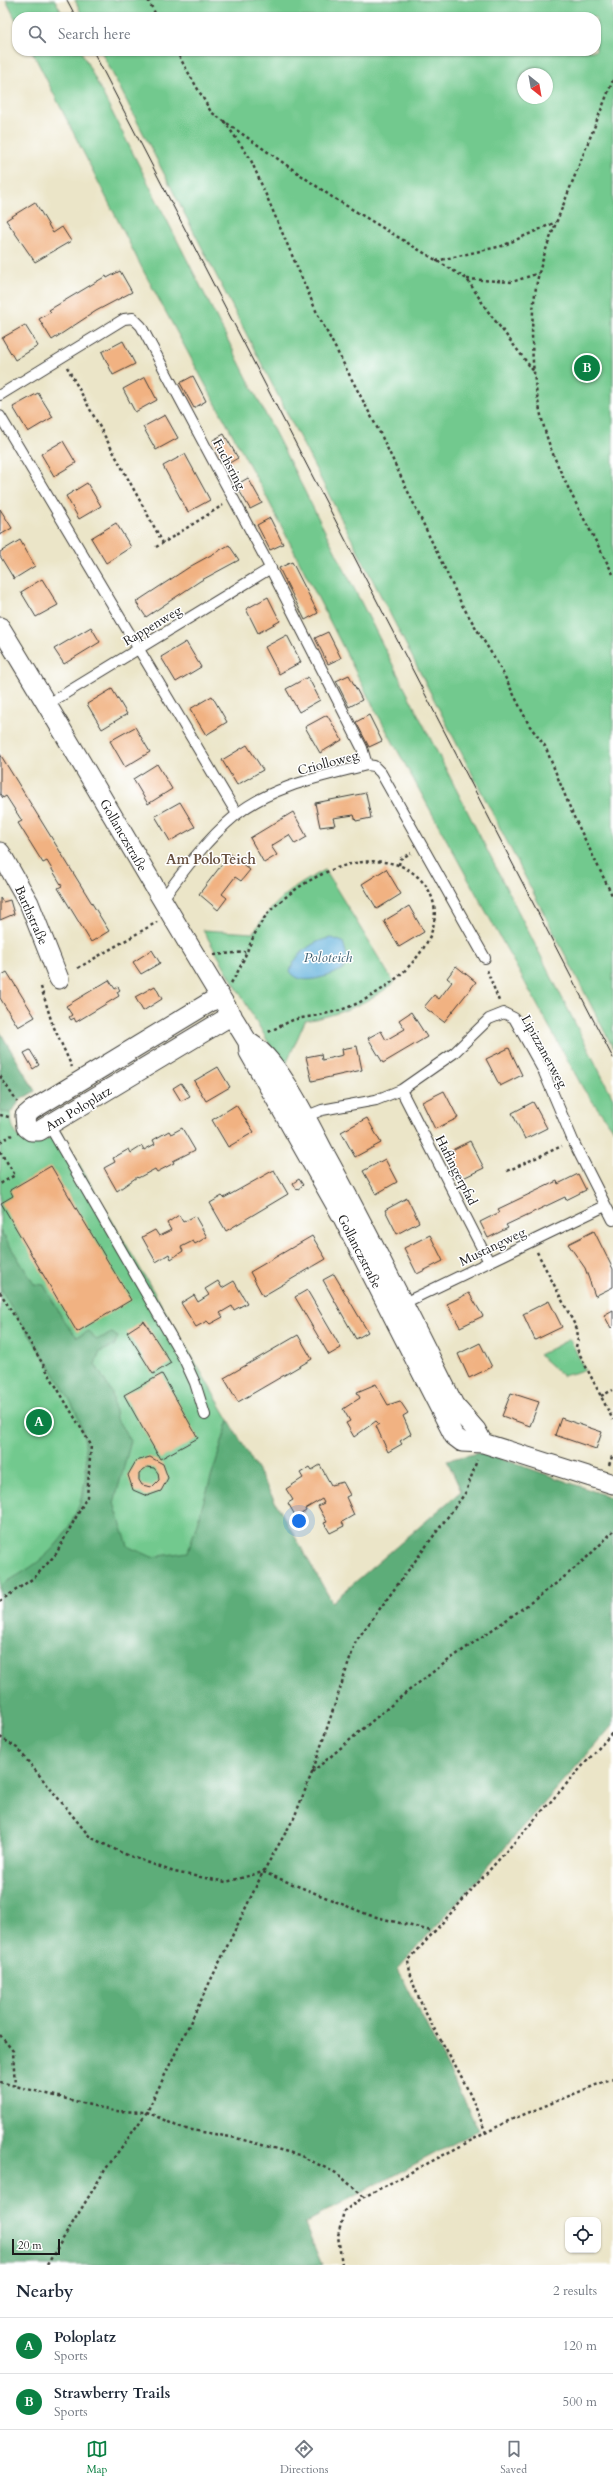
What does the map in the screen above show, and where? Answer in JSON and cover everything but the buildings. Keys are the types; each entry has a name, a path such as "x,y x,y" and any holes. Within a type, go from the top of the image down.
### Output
{"street":[{"name":"Gollanczstraße","path":"0,627 48,704 162,900 225,989 232,1015 255,1038 258,1047 270,1061 298,1120 397,1307 454,1405 476,1430 483,1443"},
{"name":"Barthstraße","path":"0,852 29,903 60,979"},
{"name":"Am Poloplatz","path":"225,989 79,1082 17,1116 31,1132 39,1131 232,1015"},
{"path":"483,1443 613,1484"}],"lane":[{"name":"Fuchsring","path":"0,395 124,319 133,318 141,326 270,568 362,748 367,765"},
{"path":"0,416 237,814"},
{"name":"Rappenweg","path":"48,704 270,568"},
{"name":"Criolloweg","path":"162,900 196,855 237,814 274,793 313,778 367,765 374,766 381,773 485,958"},
{"name":"Lipizzanerweg","path":"298,1120 322,1110 376,1100 401,1090 454,1053 488,1019 504,1013 514,1018 543,1070 573,1140 613,1220"},
{"name":"Haflingerpfad","path":"401,1090 489,1262"},
{"path":"49,1125 184,1358 195,1383 205,1415"},
{"name":"Mustangweg","path":"397,1307 606,1206"}],"path":[{"path":"148,0 154,12"},
{"path":"179,56 211,112 332,197 436,261 467,279 512,282 539,273"},
{"path":"613,80 557,221 539,273 532,316 535,373 540,411 551,448 567,485 613,574"},
{"path":"224,122 250,158 317,313 382,437 462,605 500,669 529,725 545,746 573,815 613,897"},
{"path":"436,261 502,246 557,221"},
{"path":"467,279 486,310 535,373"},
{"path":"61,357 163,543"},
{"path":"156,547 234,499"},
{"path":"399,865 400,859 422,846"},
{"path":"225,989 245,952 271,910 297,888 314,878 351,864 384,862 399,865 414,873 424,883 432,896 436,913 430,935 415,961 392,982 370,997 346,1008 293,1020 255,1038"},
{"path":"78,968 159,921"},
{"path":"213,955 245,952"},
{"path":"485,958 485,966 504,1013"},
{"path":"41,987 52,1023 79,1082"},
{"path":"0,1076 17,1116 0,1115"},
{"path":"0,1142 6,1139"},
{"path":"508,1171 573,1140"},
{"path":"0,1151 14,1175 0,1184"},
{"path":"532,1241 577,1329 578,1338 576,1346 613,1420"},
{"path":"0,1292 91,1444 87,1497 56,1554 34,1577 0,1601"},
{"path":"601,1396 613,1390"},
{"path":"47,2265 105,2170 147,2112 263,1872 294,1818 312,1773 356,1641 466,1492 483,1443"},
{"path":"312,1773 428,1675 527,1605 592,1555 613,1531"},
{"path":"486,2132 461,2076 421,2003 410,1974 408,1961 613,1732"},
{"path":"0,1737 17,1748 90,1837 122,1853 174,1872 226,1882 263,1872 369,1915 435,1932"},
{"path":"0,2035 13,2051 15,2086"},
{"path":"342,2265 338,2236 344,2211 364,2197 508,2121 613,2078"},
{"path":"0,2082 114,2111 147,2112 181,2128 236,2138 299,2155 338,2174 364,2197"}],"green space":[{"path":"6,0 55,0 61,12 12,12"},
{"path":"75,0 613,0 613,1048 104,56 601,56 601,12 81,12"},
{"path":"35,56 84,56 613,1098 613,1129 584,1090 372,704 265,494 144,272"},
{"path":"325,870 394,983 373,997 352,1008 317,1019 305,1021 284,1069 203,930 253,933 268,912 284,896"},
{"path":"0,1032 35,1091 20,1100 11,1113 12,1124 15,1132 20,1138 26,1141 34,1142 42,1141 60,1132 229,1420 188,1553 0,1856"},
{"path":"0,1032 35,1091 20,1100 11,1113 0,1112"},
{"path":"0,1230 34,1284 44,1285 64,1321 77,1337 89,1331 96,1340 112,1333 118,1337 114,1346 100,1352 95,1364 112,1393 116,1418 131,1441 114,1503 128,1546 152,1557 188,1552 229,1420 332,1602 461,1491 447,1460 483,1452 613,1498 613,1725 398,1969 479,2130 304,2223 322,2265 0,2265 0,1586 36,1563 61,1539 79,1504 84,1484 86,1465 85,1445 81,1425 73,1406 14,1312 0,1285"},
{"path":"570,1339 585,1370 563,1376 539,1355"}],"water":[{"name":"Poloteich","path":"331,938 343,942 347,956 344,969 330,975 307,980 300,979 290,971 296,959 306,949 318,942"}],"tram line":[{"path":"67,0 73,12"},
{"path":"96,56 613,1058"}],"place":[{"name":"Strawberry Trails","path":"587,368"},
{"name":"Poloplatz","path":"39,1422"}],"district":[{"name":"Am PoloTeich","path":"211,859"}]}
